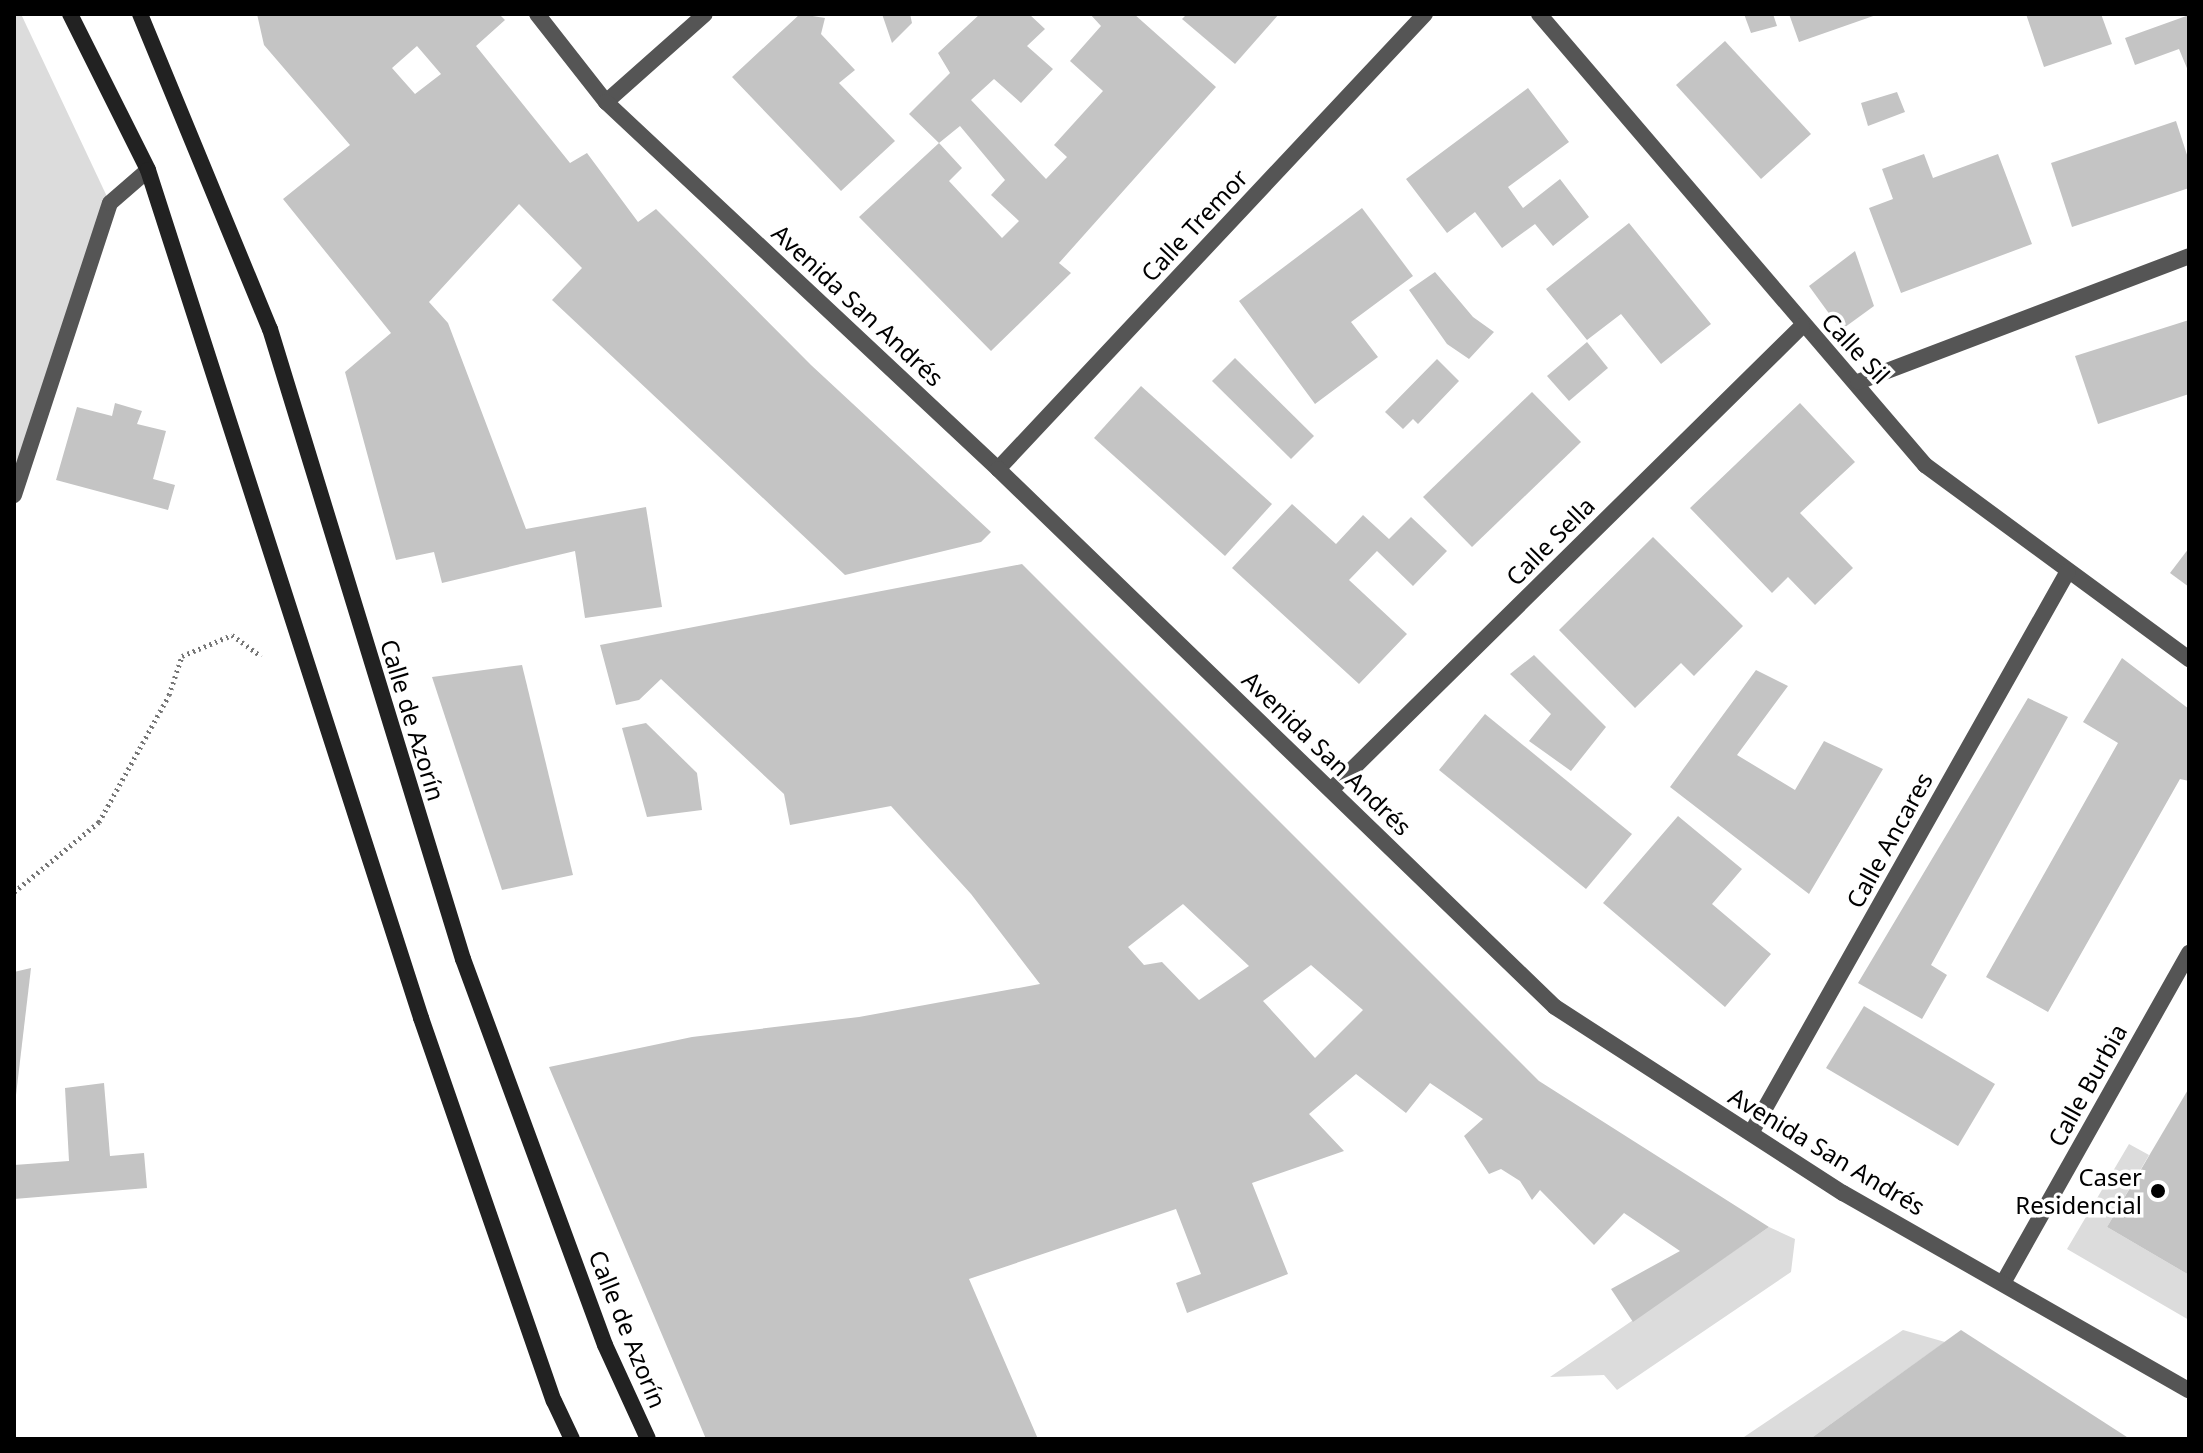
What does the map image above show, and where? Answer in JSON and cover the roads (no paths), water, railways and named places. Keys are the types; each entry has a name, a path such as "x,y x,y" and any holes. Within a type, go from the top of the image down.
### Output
{"main road":[{"path":"70,14 148,170 416,1003 554,1401 572,1439"},
{"name":"Calle de Azorín","path":"140,14 270,329 463,959 605,1345 648,1439"}],"street":[{"name":"Avenida San Andrés","path":"537,14 606,102 998,469 1555,1007 1843,1193 2189,1390"},
{"path":"606,102 705,14"},
{"name":"Calle Tremor","path":"998,469 1425,14"},
{"name":"Calle Sil","path":"1539,14 1802,326 1858,382 1925,465 2189,659"},
{"path":"14,495 110,203 148,170"},
{"path":"1858,382 2189,256"},
{"name":"Calle Sella","path":"1331,790 1802,326"},
{"name":"Calle Ancares","path":"1751,1133 2068,571"},
{"name":"Calle Burbia","path":"2003,1283 2189,953"}],"place":[{"name":"Caser Residencial","path":"2158,1191"}]}
